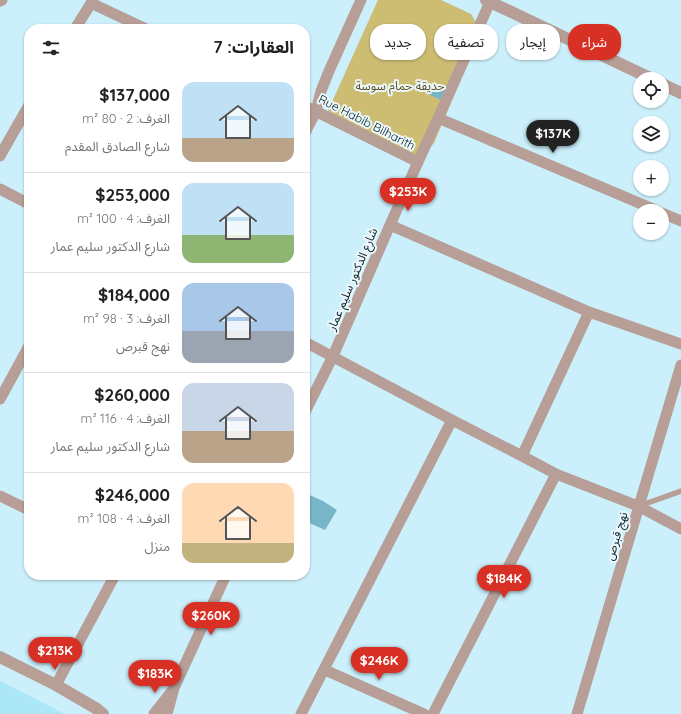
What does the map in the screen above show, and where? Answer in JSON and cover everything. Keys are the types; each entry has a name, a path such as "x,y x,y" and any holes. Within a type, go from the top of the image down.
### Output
{"street":[{"path":"310,123 316,111 320,91 328,71 361,0"},
{"path":"78,24 92,1 136,24"},
{"path":"488,1 637,72"},
{"name":"شارع الدكتور سليم عمار","path":"310,402 333,356 488,1"},
{"path":"669,87 681,93"},
{"name":"Rue Habib Bilharith","path":"310,108 418,162"},
{"path":"0,156 24,114"},
{"path":"438,118 641,204"},
{"path":"0,189 24,201"},
{"path":"669,216 681,221"},
{"path":"390,225 589,312 681,344"},
{"path":"522,456 589,312"},
{"path":"310,344 556,474 638,506 681,529"},
{"path":"0,399 24,355"},
{"name":"نهج قبرص","path":"577,714 681,365"},
{"path":"301,714 325,670 452,420"},
{"path":"432,714 556,474"},
{"path":"0,496 24,506"},
{"path":"56,685 111,580"},
{"path":"167,714 174,688 224,580"},
{"path":"0,657 56,685 100,712 112,714"},
{"path":"325,670 424,714"},
{"path":"154,714 174,688"}],"lane":[{"path":"638,506 681,491"}],"shaded area":[{"path":"0,681 65,714 0,714"}],"green space":[{"name":"حديقة حمام سوسة","path":"378,0 441,0 471,14 477,24 434,24 434,60 469,60 434,143 426,151 417,155 409,156 327,113"}],"building":[{"path":"433,84 446,90 441,100 428,94"},
{"path":"310,495 337,510 325,530 310,523"}]}
